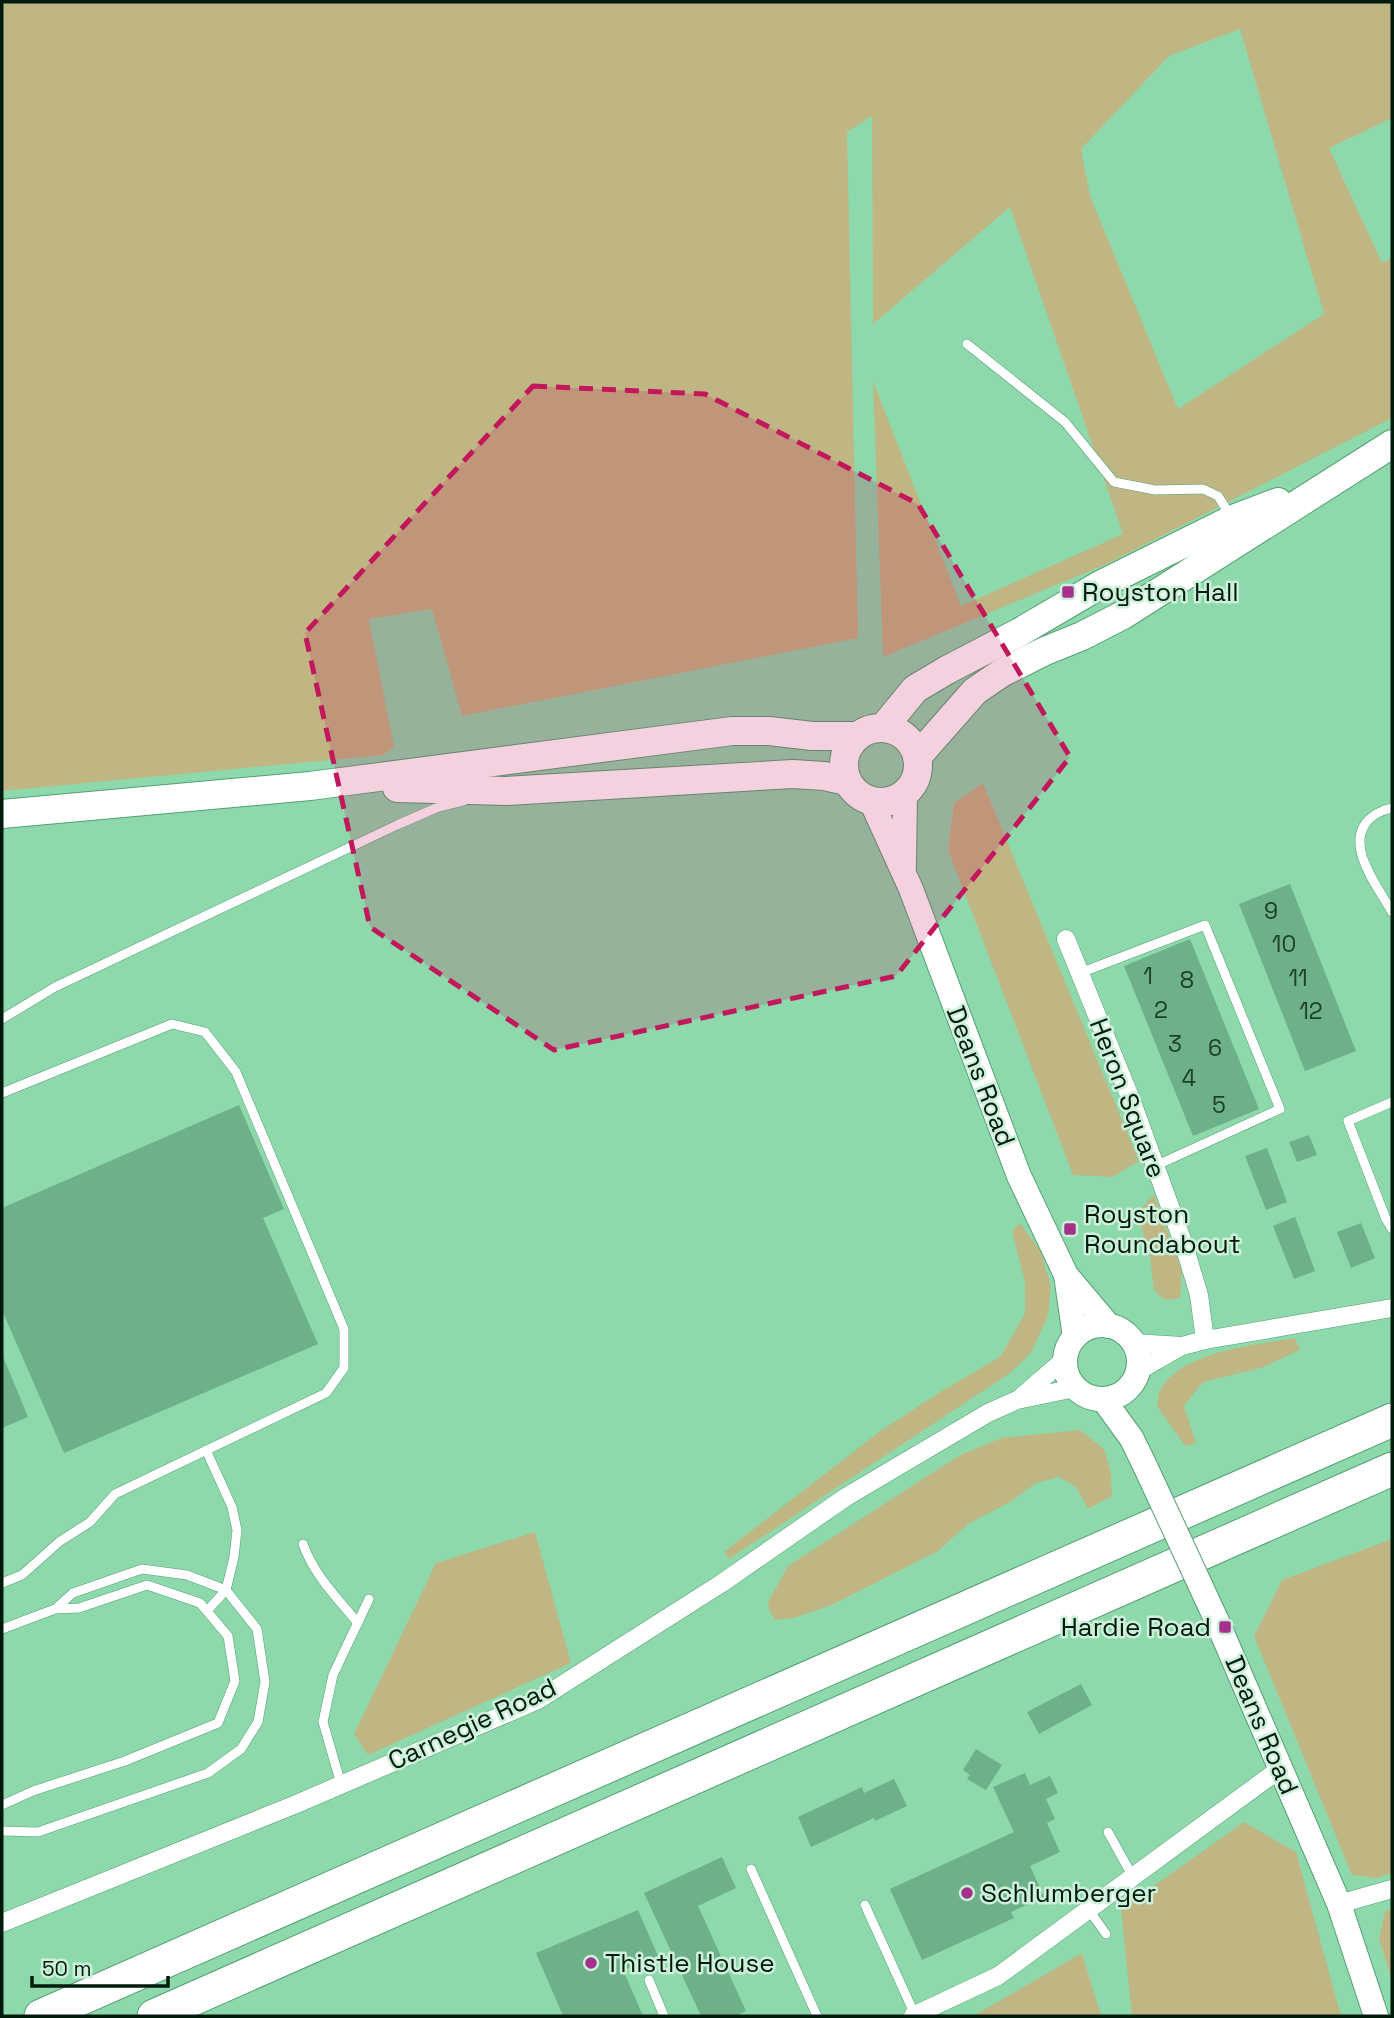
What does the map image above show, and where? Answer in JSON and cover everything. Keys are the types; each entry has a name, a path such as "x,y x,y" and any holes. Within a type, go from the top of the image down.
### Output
{"highway":[{"path":"41,2016 1392,1420"},
{"path":"154,2016 1392,1469"}],"main road":[{"path":"917,757 975,691 1003,672 1123,615 1392,444"},
{"path":"2,814 310,786 732,731 769,731 812,736 870,732 896,731 913,747 917,757 917,771 915,780 905,793 889,801 871,801 860,797 847,781 844,759 848,747 870,732 915,689 1100,585 1233,519 1329,483"},
{"path":"310,786 506,791 793,775 824,776 847,781"}],"street":[{"name":"Deans Road","path":"904,874 905,793"},
{"name":"Deans Road","path":"871,801 904,874 1019,1176 1066,1275 1109,1326"},
{"name":"Heron Square","path":"1066,939 1132,1102 1184,1245 1195,1283 1205,1340"},
{"name":"Deans Road","path":"1066,1275 1070,1348"},
{"path":"1134,1343 1182,1346 1392,1308"},
{"path":"1132,1380 1139,1357 1134,1343 1123,1332 1109,1326 1097,1325 1085,1329 1070,1348 1067,1375 1075,1388 1088,1396 1103,1399 1116,1396 1132,1380 1182,1346"},
{"name":"Carnegie Road","path":"1017,1400 1070,1348"},
{"name":"Deans Road","path":"1132,1380 1132,1440"},
{"name":"Carnegie Road","path":"2,1923 294,1805 538,1700 722,1583 846,1497 988,1413 1017,1400 1075,1388"},
{"name":"Deans Road","path":"1103,1399 1132,1440 1216,1619 1339,1904 1376,2016"},
{"path":"914,2016 998,1976 1280,1768"},
{"path":"1339,1904 1392,1889"}],"lane":[{"path":"967,344 1065,422 1114,482 1155,490 1203,489 1218,496 1233,519"},
{"path":"2,1019 55,987 397,825 436,808 506,791"},
{"path":"1392,807 1376,814 1361,829 1359,846 1364,863 1392,912"},
{"path":"1079,973 1205,925 1280,1109 1155,1166"},
{"path":"2,1093 172,1024 205,1032 236,1072 344,1329 344,1368 326,1393 115,1494 90,1522 59,1542 22,1575 2,1583"},
{"path":"1392,1102 1348,1121 1392,1229"},
{"path":"206,1451 232,1507 237,1531 226,1590 207,1611"},
{"path":"303,1544 309,1560 322,1580 358,1623"},
{"path":"2,1831 38,1832 208,1773 241,1749 258,1722 265,1682 257,1629 226,1590 187,1575 142,1570 73,1593 55,1609"},
{"path":"2,1629 55,1609 79,1608 147,1585 200,1603 228,1636 235,1681 218,1723 125,1761 33,1791 2,1805"},
{"path":"341,1784 323,1722 333,1675 369,1599"},
{"path":"1108,1832 1133,1877"},
{"path":"751,1869 817,2016"},
{"path":"865,1905 914,2016"},
{"path":"1089,1910 1106,1934"},
{"path":"649,1980 664,2016"}],"highlighted area":[{"path":"533,386 705,394 918,504 1070,757 896,976 554,1050 370,927 305,633"}],"shaded area":[{"path":"2,2 1392,2 1392,118 1329,148 1382,263 1392,257 1392,418 1109,563 883,657 873,381 961,606 1123,534 1010,207 873,324 872,116 847,132 858,638 462,716 432,609 369,619 394,747 383,755 2,791","holes":["1240,29 1324,314 1178,409 1090,196 1081,149 1169,56"]},
{"path":"983,783 1139,1161 1112,1177 1073,1175 948,850 954,803"},
{"path":"1154,1195 1182,1271 1180,1298 1165,1300 1154,1290 1150,1255 1137,1213"},
{"path":"1020,1223 1041,1252 1051,1287 1048,1316 1031,1353 1010,1373 729,1559 724,1552 879,1432 1001,1356 1025,1313 1025,1282 1012,1231"},
{"path":"1295,1338 1300,1350 1261,1368 1203,1382 1184,1406 1196,1443 1185,1446 1157,1406 1160,1390 1170,1377 1184,1366 1221,1352"},
{"path":"1080,1430 1104,1449 1111,1473 1112,1496 1088,1509 1076,1487 1059,1477 1036,1483 1010,1502 968,1524 938,1551 834,1604 794,1618 775,1620 768,1602 788,1566 960,1455 1001,1438"},
{"path":"535,1532 571,1663 368,1755 354,1734 436,1563"},
{"path":"1392,1539 1392,1873 1376,1878 1352,1875 1254,1636 1282,1580"},
{"path":"1244,1822 1296,1852 1341,2016 1132,2016 1121,1909"},
{"path":"1392,1909 1392,1980 1379,1939 1385,1911"},
{"path":"1082,1953 1101,2016 973,2016"}],"building":[{"path":"1290,884 1356,1051 1305,1071 1239,904"},
{"path":"1190,939 1259,1109 1193,1136 1124,966"},
{"path":"239,1105 284,1209 263,1218 318,1344 64,1453 2,1310 2,1208"},
{"path":"1309,1135 1317,1155 1297,1162 1289,1142"},
{"path":"1267,1148 1287,1202 1266,1210 1245,1156"},
{"path":"1295,1217 1315,1271 1294,1279 1273,1226"},
{"path":"1361,1223 1375,1258 1351,1268 1337,1232"},
{"path":"2,1354 28,1417 2,1428"},
{"path":"1081,1684 1092,1705 1039,1734 1027,1712"},
{"path":"976,1749 1002,1765 986,1790 967,1779 970,1775 963,1770"},
{"name":"Schlumberger","path":"1025,1773 1030,1785 1050,1776 1058,1793 1046,1799 1055,1819 1047,1823 1060,1852 1030,1866 1044,1897 1011,1912 1014,1918 922,1960 890,1889 1014,1832 993,1787"},
{"path":"894,1779 907,1806 811,1847 798,1817 862,1787 864,1793"},
{"path":"722,1857 736,1888 698,1906 746,2011 735,2016 701,2016 644,1893"},
{"name":"Thistle House","path":"638,1910 658,1956 623,1970 643,2016 563,2016 536,1953"}],"place":[{"name":"Royston Hall","path":"1068,592"},
{"name":"Royston Roundabout","path":"1070,1229"},
{"name":"Hardie Road","path":"1225,1627"},
{"name":"Schlumberger","path":"967,1893"},
{"name":"Thistle House","path":"591,1963"}]}
